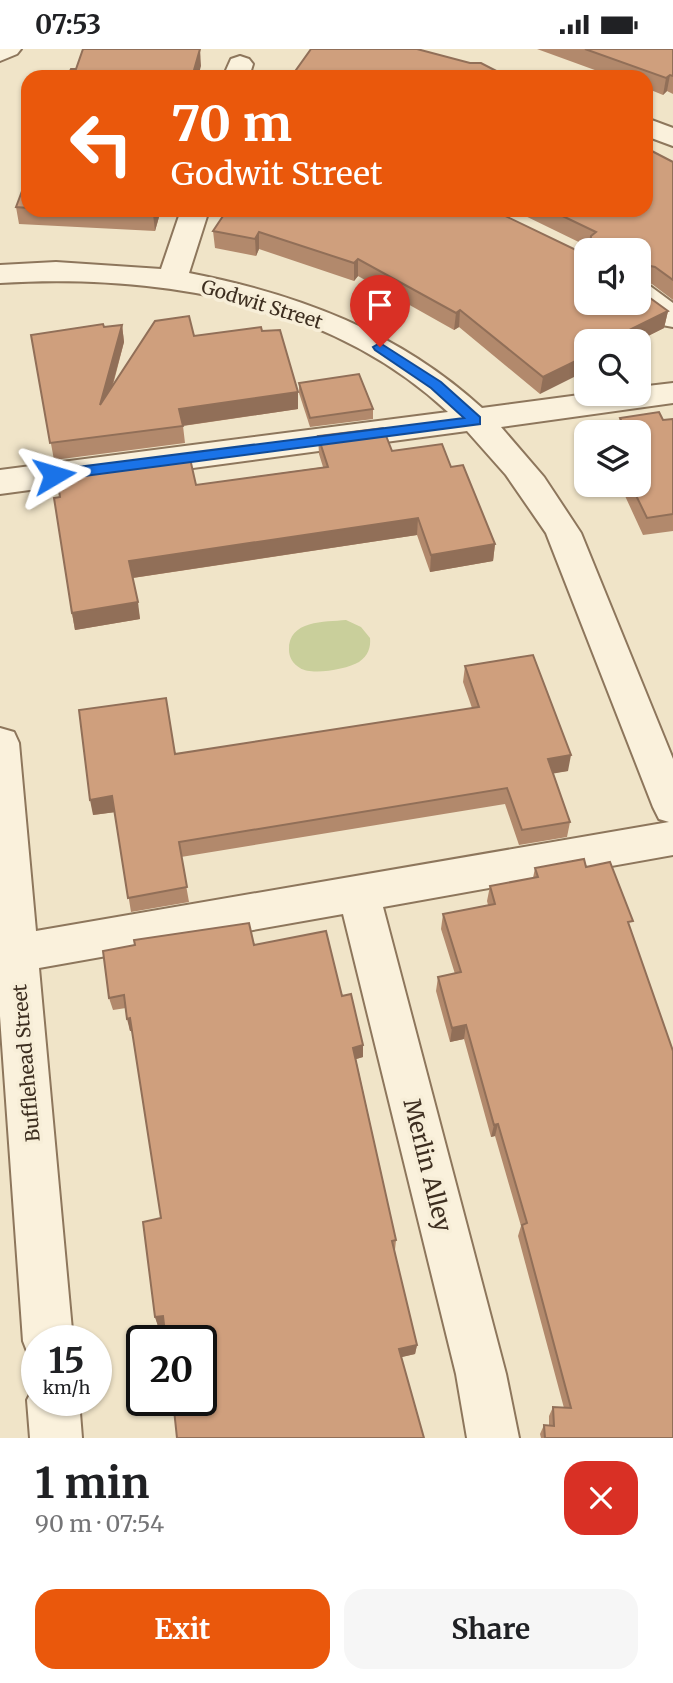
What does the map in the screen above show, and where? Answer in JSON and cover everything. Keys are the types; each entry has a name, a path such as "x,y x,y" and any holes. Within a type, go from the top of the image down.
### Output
{"street":[{"path":"0,53 8,49"},
{"path":"653,129 673,138"},
{"path":"173,278 193,217"},
{"name":"Godwit Street","path":"0,274 64,271 173,278 245,294 316,318 380,347 436,385 475,421 515,465 559,525 673,807"},
{"path":"651,301 673,318"},
{"path":"0,482 673,393"},
{"name":"Bufflehead Street","path":"0,743 8,955 46,1325"},
{"path":"8,955 673,838"},
{"name":"Merlin Alley","path":"359,894 481,1374 493,1438"},
{"path":"54,1416 56,1438"}],"green space":[{"path":"346,620 361,627 370,638 368,651 362,660 354,665 330,671 305,670 293,662 289,650 290,640 301,628 318,622"}],"building":[{"path":"83,49 200,49 194,70 70,70 76,69"},
{"path":"311,49 417,49 470,63 481,63 494,70 296,70"},
{"path":"585,49 673,49 673,76 666,78 653,73 653,70 644,70"},
{"path":"653,152 673,162 673,280 651,266 651,238 591,236 596,232 565,217 653,217"},
{"path":"21,194 21,207 16,207"},
{"path":"222,217 508,217 574,249 574,315 651,315 651,299 668,311 631,329 574,329 574,362 543,377 460,310 456,313 358,259 354,263 259,232 255,239 213,231"},
{"path":"189,316 194,336 261,327 262,331 280,330 298,392 179,409 183,426 50,443 31,335 103,324 104,327 122,325 100,405 155,321"},
{"path":"359,374 373,409 310,418 299,383"},
{"path":"659,412 663,420 673,419 673,514 647,518 637,497 651,497 651,420 620,418"},
{"path":"383,428 392,451 442,444 451,467 463,465 495,544 431,555 418,518 129,561 138,602 72,613 54,498 60,497 56,471 189,454 196,485 328,467 318,436"},
{"path":"533,655 571,755 548,759 570,822 522,830 507,788 179,842 187,887 128,898 112,796 90,800 79,710 166,698 175,754 479,707 465,666"},
{"path":"584,859 586,867 610,862 633,921 628,922 673,1051 673,1438 545,1438 544,1425 554,1426 553,1407 571,1408 522,1225 527,1223 498,1124 494,1125 466,1025 452,1028 438,977 461,972 443,914 495,904 490,886 538,877 535,868"},
{"path":"249,923 254,945 326,931 342,996 351,994 363,1045 353,1048 396,1240 392,1241 417,1345 399,1349 424,1438 177,1438 175,1416 217,1416 217,1325 164,1325 163,1316 155,1317 143,1222 161,1218 130,1018 127,1019 124,995 109,998 103,951 135,945 134,940"}],"route":[{"path":"54,475 475,421 436,385 380,347"}]}
